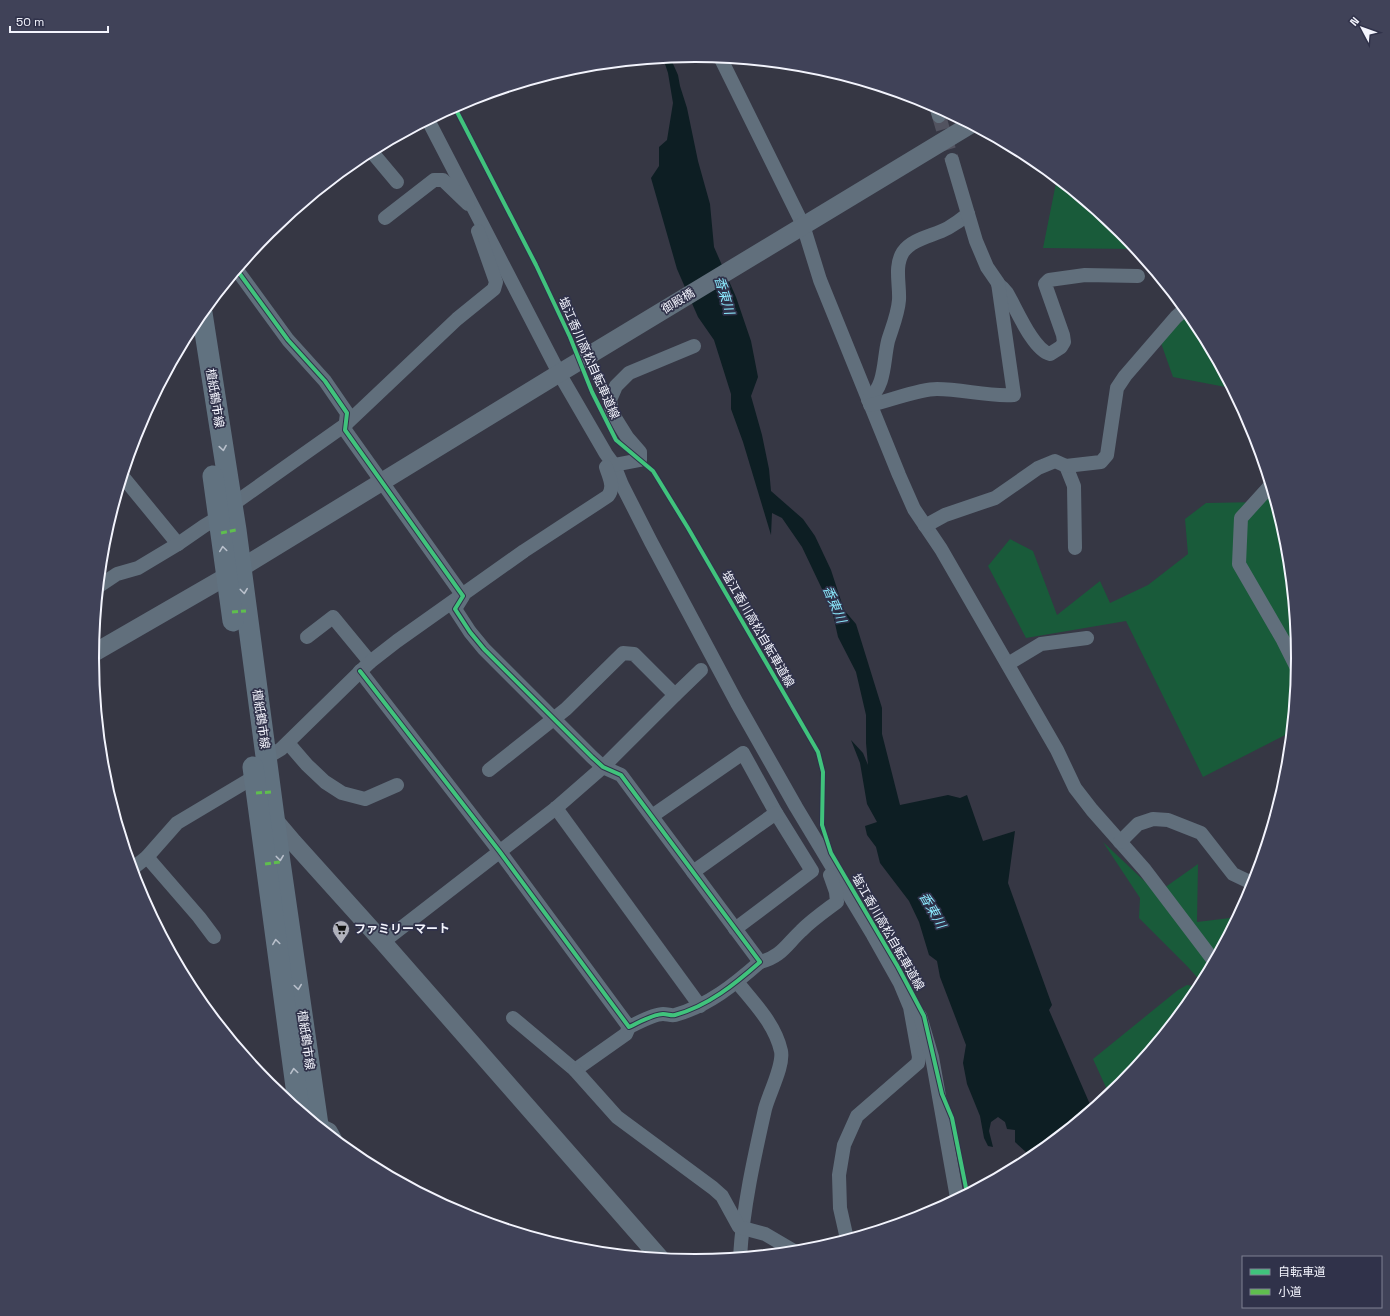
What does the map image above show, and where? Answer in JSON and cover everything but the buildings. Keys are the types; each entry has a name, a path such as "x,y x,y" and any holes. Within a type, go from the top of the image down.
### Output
{"main road":[{"name":"檀紙鶴市線","path":"203,321 225,511 266,758 317,1119"},
{"name":"檀紙鶴市線","path":"194,336 225,511"},
{"name":"檀紙鶴市線","path":"234,572 254,777 298,1102"}],"street":[{"path":"723,63 798,228 898,475 914,509 941,549 1008,664 1057,750 1075,788 1145,870 1211,957"},
{"path":"430,124 561,372 610,460 648,536 737,703 796,807 900,983 910,1007 919,1057 918,1063 857,1116 844,1145 839,1175 840,1208 846,1235"},
{"name":"御殿橋","path":"99,650 234,572 966,127"},
{"path":"375,155 397,182"},
{"path":"952,160 976,241 987,267 998,283 1006,291 1027,330 1044,352 1050,354 1061,347 1064,342 1063,335 1044,284 1048,280 1084,275 1138,276"},
{"path":"104,583 117,574 138,568 178,544 345,425 457,319 494,289 496,282 475,223 474,208 461,198 443,180 434,180 385,218"},
{"path":"869,403 875,394 883,375 888,343 898,303 898,266 903,253 911,244 948,228 968,214"},
{"path":"240,274 288,340 325,381 347,413 345,430 463,596"},
{"path":"869,403 936,389 960,390 1000,396 1014,395 998,283"},
{"path":"926,526 945,515 995,498 1038,468 1055,461 1066,466 1101,462 1107,455 1117,388 1125,376 1181,313"},
{"path":"266,758 288,743 365,667 398,641 524,552 608,496 611,492 612,485 604,462 610,460 640,460 640,452 627,437 612,413 610,400 616,386 629,373 694,346"},
{"path":"1066,466 1074,486 1075,548"},
{"path":"126,481 178,544"},
{"path":"1267,490 1241,518 1239,564 1291,656"},
{"path":"463,596 456,609 470,632 484,649 603,767 621,775 760,962"},
{"path":"307,637 333,617 365,667 629,1027"},
{"path":"1008,664 1041,644 1087,638"},
{"path":"490,770 566,709 623,654 634,654 675,695"},
{"path":"383,942 556,808 603,767 701,670"},
{"path":"288,743 307,766 325,782 342,794 365,799 397,785"},
{"path":"652,816 743,753 776,813 812,871 735,929"},
{"path":"136,865 147,857 177,823 254,777"},
{"path":"257,799 656,1253"},
{"path":"556,808 700,1006"},
{"path":"693,872 776,813"},
{"path":"1120,842 1138,824 1153,819 1168,820 1201,833 1233,874 1248,881"},
{"path":"147,857 199,917 214,937"},
{"path":"575,1070 626,1034 629,1027 663,1014 673,1016 700,1006 737,982 760,962 770,960 778,955 800,931 837,902 836,892 830,875 833,868"},
{"path":"737,982 771,1025 777,1038 782,1062 770,1091 765,1108 742,1228 740,1252"},
{"path":"910,1007 920,1016 932,1057 956,1194"},
{"path":"513,1018 575,1070 617,1117 722,1196 739,1227 765,1234 787,1247"}],"green space":[{"path":"1056,183 1088,210 1127,249 1043,248"},
{"path":"1184,317 1226,387 1173,377 1161,343"},
{"path":"1265,486 1280,542 1290,619 1290,697 1286,734 1203,777 1126,621 1026,638 988,566 1010,539 1033,551 1057,615 1100,581 1110,603 1148,585 1188,554 1185,519 1206,503 1262,502"},
{"path":"1103,842 1157,893 1198,864 1197,922 1230,918 1231,920 1198,978 1139,918 1140,898"},
{"path":"1187,985 1193,986 1168,1021 1143,1051 1106,1088 1093,1059 1178,990"}],"water":[{"name":"香東川","path":"665,63 672,63 678,75 687,108 698,161 710,204 714,247 736,297 751,341 758,377 751,396 762,435 769,469 771,491 803,519 815,536 831,570 844,610 856,624 882,708 882,734 900,805 948,795 960,798 967,795 983,841 1015,831 1008,883 1052,1005 1049,1010 1090,1104 1058,1131 1027,1153 1015,1142 1015,1130 1007,1129 1005,1122 998,1117 991,1122 989,1131 993,1147 988,1146 984,1138 980,1116 967,1084 963,1063 966,1045 940,977 937,961 929,955 919,922 909,901 880,863 876,847 867,835 865,826 877,822 867,804 860,763 851,740 863,753 868,765 866,715 856,672 838,637 832,610 802,547 782,518 772,513 771,535 743,442 731,409 731,394 714,340 698,317 677,269 651,178 659,166 659,147 667,140 673,103 668,73"}],"tunnel":[{"path":"939,116 952,160"}],"marked path":[{"path":"221,533 236,530"},
{"path":"232,612 246,611"},
{"path":"256,793 271,792"},
{"path":"265,864 280,862"}],"cycle path":[{"name":"塩江香川高松自転車道線","path":"457,112 536,265 570,337 592,392 616,440 653,471 688,528 818,752 823,772 822,825 831,853 898,967 924,1016 942,1094 952,1118 966,1189"},
{"path":"240,274 288,340 325,381 347,413 345,430 463,596 455,609 470,632 484,649 592,757 603,767 621,775 760,962 731,986 699,1006 675,1015 655,1015 629,1027 500,852 360,671"}],"place":[{"name":"ファミリーマート","path":"341,944"}]}
